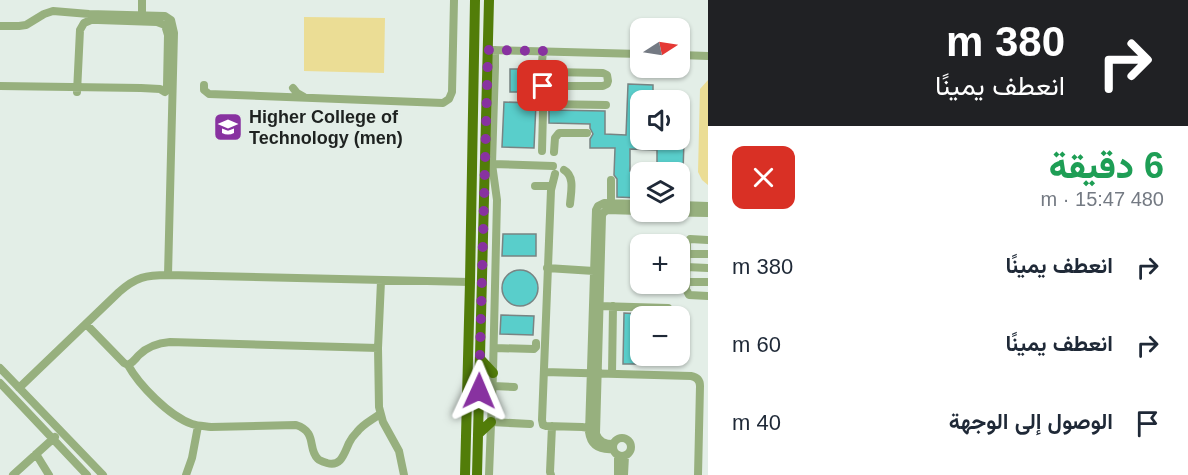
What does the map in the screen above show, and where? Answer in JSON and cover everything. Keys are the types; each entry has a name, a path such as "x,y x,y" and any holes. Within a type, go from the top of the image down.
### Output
{"main road":[{"path":"465,475 475,0"},
{"path":"478,473 491,50 489,0"},
{"path":"480,359 493,373"},
{"path":"478,434 491,422"}],"street":[{"path":"142,0 142,15"},
{"path":"204,85 205,92 209,94 446,102 452,92 454,0"},
{"path":"0,26 26,25 53,11 168,17 173,24 168,275"},
{"path":"0,88 77,89 157,94 165,92 168,35 157,22 87,21 79,34 77,89"},
{"path":"489,475 497,200 492,164 495,67 491,50 630,54"},
{"path":"542,151 543,86 547,71 544,51"},
{"path":"690,55 708,56"},
{"path":"543,86 603,86 608,81 607,75 603,73 547,71"},
{"path":"278,98 279,88"},
{"path":"293,88 307,99"},
{"path":"543,104 606,105"},
{"path":"554,152 556,135 559,133 587,134"},
{"path":"542,140 555,141"},
{"path":"492,164 568,173 571,177 570,204"},
{"path":"557,170 551,186 542,422 544,426 589,429"},
{"path":"611,180 594,271 596,434 598,439 617,451 624,475"},
{"path":"535,186 551,186"},
{"path":"604,208 630,205"},
{"path":"690,206 708,206"},
{"path":"604,208 630,210"},
{"path":"604,208 589,429 595,445 602,449 617,451"},
{"path":"690,213 708,213"},
{"path":"690,240 708,240"},
{"path":"690,254 708,254"},
{"path":"690,267 708,268"},
{"path":"548,268 594,271"},
{"path":"20,388 132,282 149,275 470,282"},
{"path":"381,281 378,402 380,414 399,451 404,475"},
{"path":"690,282 708,282"},
{"path":"688,294 708,296"},
{"path":"599,306 630,307"},
{"path":"612,374 613,306"},
{"path":"86,324 128,365 157,400 181,419 198,426 300,426 307,431 315,456 323,462 333,464 341,460 351,440 360,429 380,414"},
{"path":"128,365 149,347 170,342 378,348"},
{"path":"494,348 534,349 536,343"},
{"path":"0,368 103,475"},
{"path":"544,372 691,376 698,379 700,386 698,475"},
{"path":"0,383 87,475"},
{"path":"492,386 514,387"},
{"path":"491,422 530,424"},
{"path":"186,475 198,426"},
{"path":"551,475 552,426"},
{"path":"13,475 60,431"},
{"path":"617,451 618,475"},
{"path":"36,454 49,475"}],"shaded area":[{"path":"304,17 385,18 384,73 304,71"},
{"path":"708,80 708,185 698,172 700,89"}],"building":[{"path":"510,69 536,69 536,92 510,92"},
{"path":"628,84 653,85 653,90 630,90 630,198 617,197 617,179 614,175 615,148 590,148 590,139 593,134 590,124 549,123 549,110 605,111 605,134 626,135"},
{"path":"504,102 536,103 534,148 502,147"},
{"path":"657,150 684,150 683,162 657,162"},
{"path":"503,234 536,234 536,256 502,256"},
{"path":"520,270 533,275 538,288 533,301 520,306 507,301 502,288 507,275"},
{"path":"624,313 630,313 630,364 623,364"},
{"path":"501,315 534,316 533,335 500,334"}],"place":[{"name":"Higher College of Technology (men)","path":"228,127"}],"route":[{"path":"479,391 488,50 543,51 543,86"}]}
